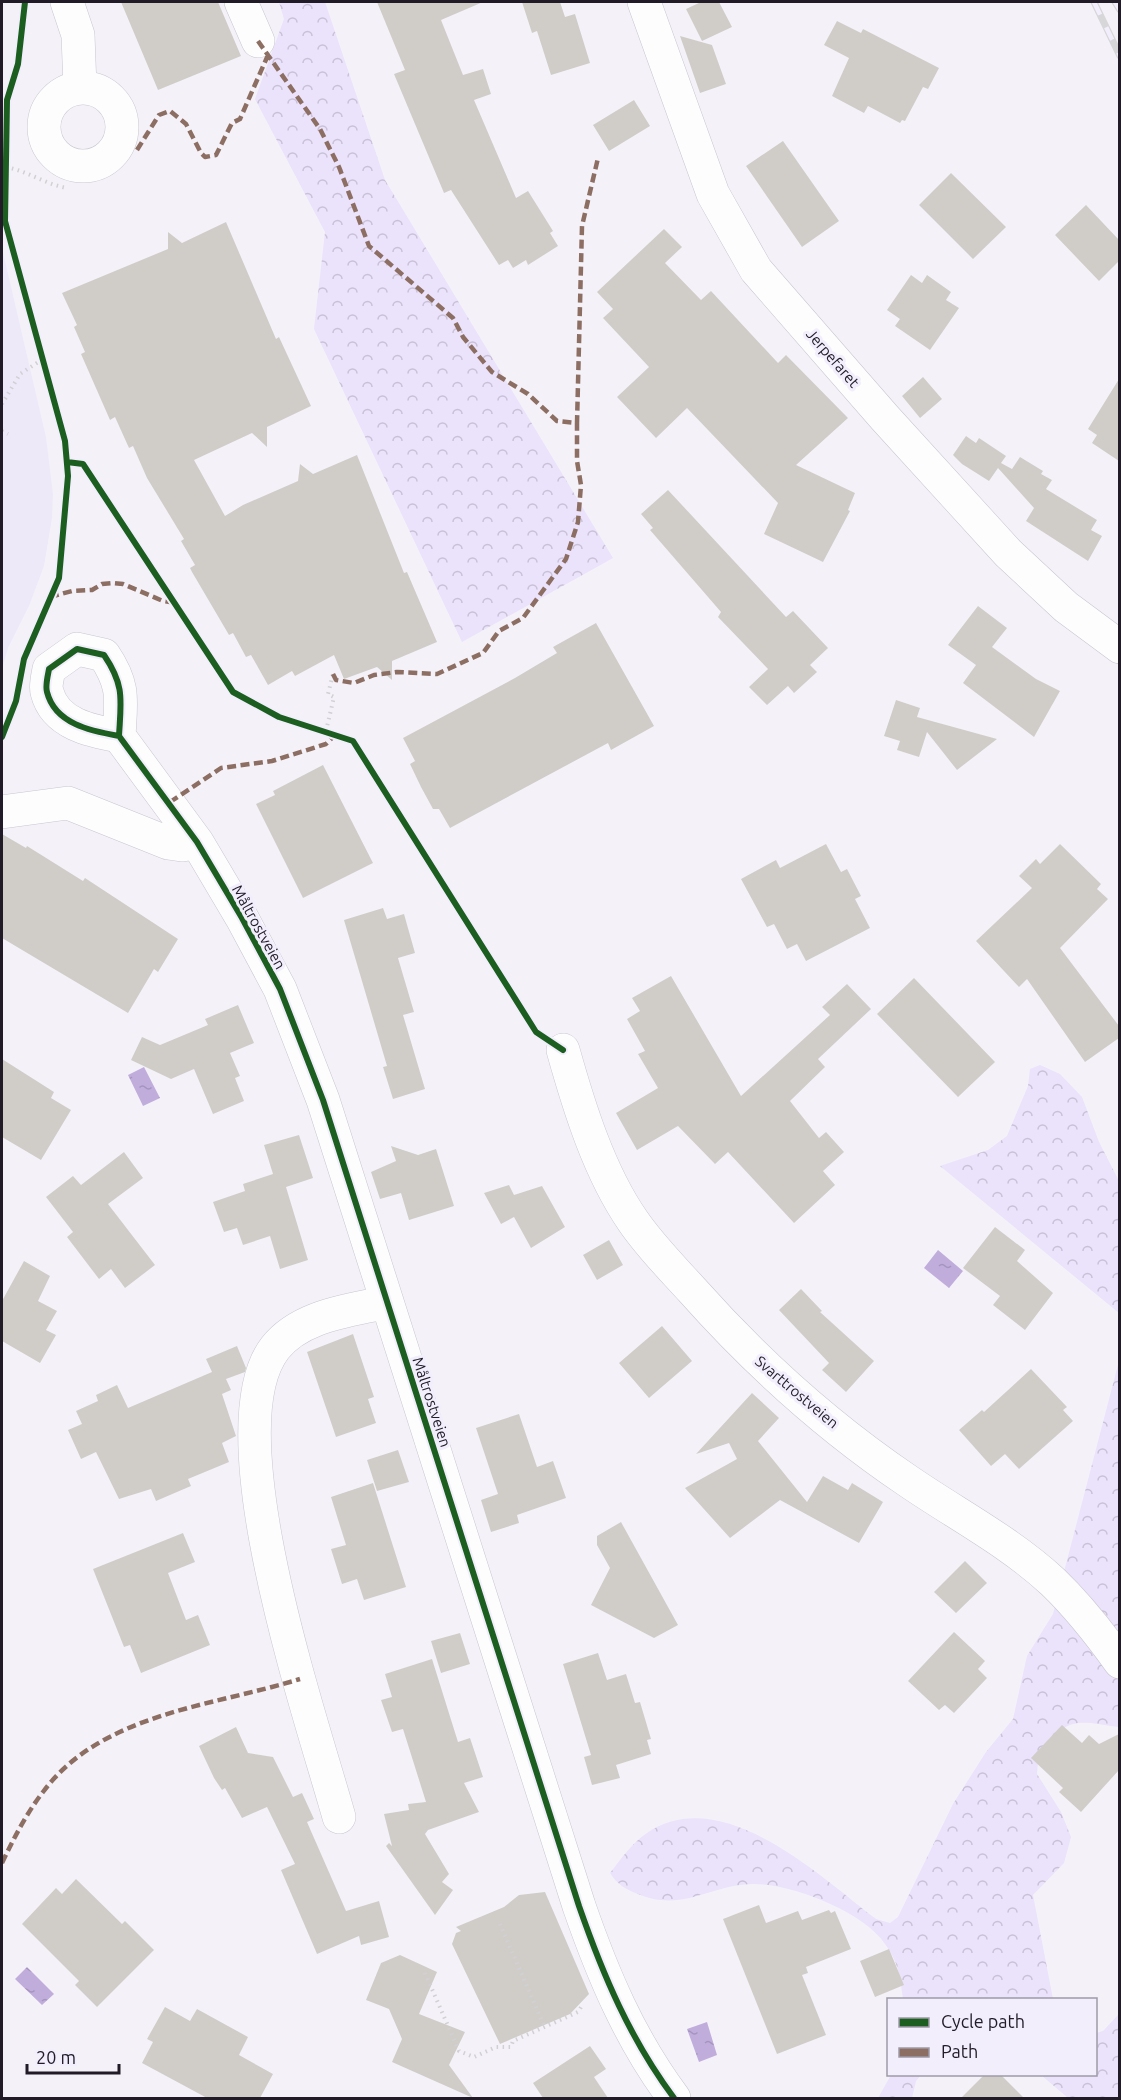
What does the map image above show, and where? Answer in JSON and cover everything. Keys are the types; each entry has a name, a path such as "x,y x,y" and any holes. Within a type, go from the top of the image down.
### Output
{"street":[{"path":"68,2 78,35 80,87"},
{"path":"241,2 258,41"},
{"name":"Jerpefaret","path":"644,2 713,194 756,270 1008,554 1066,607 1119,647"},
{"name":"Måltrostveien","path":"119,736 197,842 280,989 323,1100 557,1843 610,1992 635,2042 674,2098"},
{"path":"2,812 68,803 168,843 182,845 197,842"},
{"name":"Svarttrostveien","path":"563,1050 581,1114 632,1221 720,1321 766,1369 802,1400 907,1481 1004,1544 1052,1581 1105,1641 1119,1662"},
{"path":"339,1816 271,1566 258,1495 254,1450 255,1422 265,1368 274,1349 285,1337 301,1326 331,1315 387,1302"}],"path":[{"path":"6,156 6,175"},
{"path":"6,167 22,170 68,188"},
{"path":"6,184 4,192 6,201"},
{"path":"40,349 46,369"},
{"path":"2,404 20,374 43,359"},
{"path":"2,431 8,434"},
{"path":"326,731 334,697 328,694 333,674"},
{"path":"313,727 335,735"},
{"path":"500,1924 545,2028"},
{"path":"425,1973 459,2051 474,2057 496,2047 511,2047 513,2041 578,2012 581,2005 610,1992"}],"shaded area":[{"path":"2,248 46,437 53,494 52,518 44,566 29,606 8,648 2,669"}],"green space":[{"path":"279,2 325,2 385,180 613,558 462,642 314,329 325,232 255,99 284,19"},
{"path":"1040,1065 1060,1074 1082,1097 1099,1142 1119,1181 1119,1313 940,1166 988,1150 1007,1136 1028,1086 1030,1069"},
{"path":"1119,1361 1119,1727 1093,1723 1067,1726 1039,1750 1037,1774 1061,1812 1071,1837 1064,1863 1033,1895 1053,1998 903,1998 896,1964 885,1944 861,1921 826,1902 788,1889 754,1884 738,1885 683,1899 654,1899 619,1884 610,1873 632,1846 647,1833 676,1820 707,1819 738,1827 769,1841 828,1881 876,1919 890,1923 898,1917 953,1804 986,1752 1013,1719 1027,1656 1053,1614"},
{"path":"1119,2014 1119,2098 1068,2098 1042,2076 1097,2076 1097,2033 1103,2031"},
{"path":"890,2076 920,2076 916,2081 912,2098 878,2098"}],"water":[{"path":"144,1067 160,1098 143,1106 128,1075"},
{"path":"938,1250 963,1271 949,1288 924,1268"},
{"path":"27,1967 54,1994 42,2005 15,1979"},
{"path":"707,2022 717,2055 699,2062 687,2029"}],"building":[{"path":"121,2 218,2 241,56 158,90"},
{"path":"377,2 483,2 441,20 463,75 483,69 491,94 474,100 516,198 528,191 553,231 550,233 558,246 528,265 526,260 513,268 508,260 499,265 451,190 444,193 394,74 405,70"},
{"path":"522,2 560,2 565,17 575,14 590,63 551,75 537,31 532,33"},
{"path":"701,2 719,2 732,27 702,41 686,9"},
{"path":"837,21 861,33 863,29 939,68 928,89 923,87 905,121 902,120 900,123 868,106 864,113 832,96 849,58 824,45"},
{"path":"680,36 712,45 726,84 700,93"},
{"path":"634,100 650,126 609,151 593,125"},
{"path":"783,141 839,221 802,247 746,166"},
{"path":"951,173 1006,227 973,259 919,205"},
{"path":"1086,205 1119,240 1119,261 1099,281 1055,235"},
{"path":"226,222 276,339 279,337 311,406 267,427 267,447 252,433 194,460 225,516 243,505 298,481 300,464 313,474 357,455 404,573 407,572 437,642 392,661 392,680 377,667 344,679 334,655 295,676 292,671 268,685 251,655 246,657 233,633 229,635 192,572 190,568 195,565 181,541 184,539 147,478 133,446 129,448 115,417 110,420 81,354 85,352 74,327 77,325 62,293 168,249 168,232 182,243"},
{"path":"664,229 682,247 665,263 701,300 711,291 778,363 786,355 848,418 796,465 855,493 848,510 850,511 823,562 764,534 778,503 687,408 656,438 617,397 649,367 603,318 613,309 597,292"},
{"path":"911,275 922,283 927,275 951,292 946,300 959,308 930,350 895,326 900,319 887,310"},
{"path":"923,377 942,399 920,418 902,396"},
{"path":"1119,379 1119,461 1092,443 1097,435 1088,429"},
{"path":"966,436 976,443 979,438 1006,456 1001,463 1012,469 1020,457 1043,471 1041,474 1052,480 1046,489 1097,520 1091,530 1102,536 1088,561 1026,521 1034,508 998,468 989,481 962,464 953,455"},
{"path":"668,490 786,617 793,611 828,648 810,665 817,672 794,693 788,686 767,705 749,687 768,669 718,617 721,612 650,530 653,528 641,514"},
{"path":"978,606 1007,628 992,647 1036,679 1060,691 1034,737 963,683 976,665 948,645"},
{"path":"596,623 654,726 611,750 608,743 450,828 439,809 433,809 421,787 410,764 415,761 403,738 557,653 553,647"},
{"path":"896,700 920,708 917,717 997,739 957,770 927,732 919,757 897,750 900,741 884,736"},
{"path":"323,765 373,863 303,898 256,804 275,795 273,791"},
{"path":"2,834 26,848 27,846 83,881 85,878 178,939 158,972 154,969 128,1013 2,938"},
{"path":"826,844 841,872 847,869 861,896 855,899 870,928 806,961 797,944 787,949 774,924 767,927 741,879 776,860 780,868"},
{"path":"1060,844 1101,884 1097,889 1108,899 1060,948 1119,1026 1119,1038 1085,1062 1027,979 1019,987 976,941 1032,888 1019,876 1036,859 1040,864"},
{"path":"383,908 387,919 404,914 415,953 398,958 414,1012 403,1015 425,1089 393,1099 383,1067 387,1066 344,920"},
{"path":"671,976 741,1096 830,1015 822,1007 847,984 871,1009 818,1059 825,1067 790,1101 819,1138 826,1132 844,1152 823,1171 835,1185 794,1223 728,1152 715,1164 678,1126 637,1150 616,1113 658,1088 638,1054 645,1051 627,1019 640,1011 632,998"},
{"path":"914,978 995,1062 958,1097 877,1014"},
{"path":"238,1005 254,1043 230,1053 240,1076 235,1078 244,1101 213,1114 194,1069 171,1079 131,1060 142,1037 160,1045 208,1025 205,1019"},
{"path":"2,1059 54,1092 51,1098 71,1110 41,1160 2,1137"},
{"path":"299,1135 313,1178 286,1187 308,1260 280,1269 270,1236 243,1245 237,1228 224,1232 213,1202 245,1191 243,1184 273,1174 264,1145"},
{"path":"391,1146 418,1155 436,1149 454,1206 409,1220 401,1193 380,1199 371,1172 396,1161"},
{"path":"124,1152 143,1178 108,1204 155,1265 125,1288 111,1269 99,1279 67,1237 73,1232 46,1197 73,1176 81,1185"},
{"path":"509,1185 514,1195 542,1186 565,1227 531,1248 514,1217 501,1224 484,1193"},
{"path":"995,1227 1025,1250 1017,1261 1053,1293 1025,1330 993,1305 1000,1296 963,1268"},
{"path":"609,1240 623,1265 597,1280 583,1255"},
{"path":"24,1261 50,1276 38,1301 57,1311 46,1330 56,1335 40,1363 2,1341 2,1301"},
{"path":"801,1289 822,1311 820,1312 874,1361 846,1392 822,1370 829,1363 779,1310"},
{"path":"662,1326 692,1361 649,1398 619,1363"},
{"path":"353,1334 374,1397 368,1399 376,1423 336,1437 307,1352"},
{"path":"237,1346 246,1368 245,1372 226,1379 231,1390 222,1394 236,1436 222,1443 229,1462 188,1479 191,1486 156,1501 151,1489 119,1499 96,1452 81,1459 68,1430 82,1424 76,1411 98,1401 96,1395 117,1385 128,1408 212,1372 206,1359"},
{"path":"1031,1369 1067,1407 1063,1410 1073,1421 1019,1469 1005,1454 991,1466 959,1430 982,1410 984,1412"},
{"path":"752,1393 779,1418 758,1441 807,1502 823,1476 848,1490 852,1483 883,1502 859,1543 780,1500 730,1538 685,1488 737,1459 729,1443 696,1454"},
{"path":"519,1414 537,1467 553,1461 566,1498 517,1515 519,1523 491,1532 481,1500 498,1494 476,1428"},
{"path":"398,1450 409,1482 377,1491 367,1460"},
{"path":"373,1483 406,1587 364,1600 357,1579 342,1584 331,1549 346,1545 331,1497"},
{"path":"621,1522 678,1625 654,1638 591,1605 610,1568 597,1545 597,1536"},
{"path":"183,1533 195,1562 168,1573 186,1620 198,1615 210,1645 141,1673 130,1645 124,1647 93,1569"},
{"path":"965,1561 987,1583 956,1613 934,1592"},
{"path":"954,1632 985,1661 978,1669 987,1678 954,1713 945,1705 939,1710 908,1681"},
{"path":"460,1633 470,1664 441,1673 431,1641"},
{"path":"598,1653 607,1680 626,1674 635,1703 640,1702 651,1739 647,1740 651,1754 616,1765 620,1778 592,1785 584,1757 591,1755 563,1664"},
{"path":"432,1659 458,1742 470,1738 483,1777 464,1783 479,1812 428,1830 425,1834 449,1874 442,1882 453,1890 435,1915 386,1846 389,1843 392,1846 384,1814 409,1810 408,1804 426,1802 403,1729 392,1732 381,1700 392,1697 385,1674"},
{"path":"1062,1725 1082,1743 1089,1735 1099,1744 1119,1734 1119,1770 1081,1812 1059,1792 1063,1788 1031,1758"},
{"path":"236,1727 248,1753 273,1757 293,1797 302,1793 314,1819 307,1822 346,1911 379,1901 389,1937 361,1945 359,1936 317,1954 281,1870 295,1864 267,1807 242,1818 225,1788 222,1790 214,1778 199,1746"},
{"path":"76,1879 122,1924 125,1921 154,1950 97,2007 75,1985 79,1981 22,1924 56,1888 62,1894"},
{"path":"545,1892 589,1994 570,2014 500,2044 452,1944 456,1933 461,1931 456,1927 504,1907 519,1895"},
{"path":"759,1905 766,1923 798,1911 802,1920 829,1910 831,1913 835,1911 851,1949 806,1967 808,1973 802,1975 826,2035 777,2054 723,1919"},
{"path":"889,1949 904,1985 875,1997 860,1961"},
{"path":"400,1955 437,1972 419,2014 465,2032 449,2065 473,2098 392,2062 402,2039 389,2009 366,2000 381,1963"},
{"path":"165,2007 190,2021 197,2009 248,2037 239,2055 273,2074 260,2098 207,2098 142,2063 153,2042 147,2039"},
{"path":"590,2046 606,2069 594,2077 608,2098 543,2098 533,2083"},
{"path":"983,2076 1002,2076 1024,2098 961,2098"}],"railway":[{"path":"1094,2 1120,56"},
{"path":"1115,2 1120,10"}],"marked path":[{"path":"258,41 320,129 339,167 369,246 453,318 463,337 492,372 528,394 557,421 577,423 582,226 598,158"},
{"path":"137,150 159,115 170,111 186,124 205,157 216,155 232,123 240,119 268,55"},
{"path":"333,674 336,680 354,683 374,675 397,672 437,674 483,653 499,631 523,618 566,559 578,522 581,485 577,461 577,423"},
{"path":"50,597 72,591 92,590 102,584 113,583 123,584 163,601 175,603"},
{"path":"170,802 221,768 272,761 326,744 335,735"},
{"path":"2,1863 16,1835 43,1792 67,1766 96,1745 127,1729 161,1716 300,1679"}],"cycle path":[{"path":"2,737 16,701 24,659 59,578 68,476 65,441 5,221 7,100 18,64 25,2"},
{"path":"67,462 83,464 233,692 279,717 353,741 536,1032 563,1050"},
{"path":"119,736 121,703 119,685 104,655 77,649 49,669 46,690 51,703 58,712 66,719 86,728 119,736 197,842 242,918 280,989 323,1100 579,1906 619,2006 644,2053 674,2098"}]}
